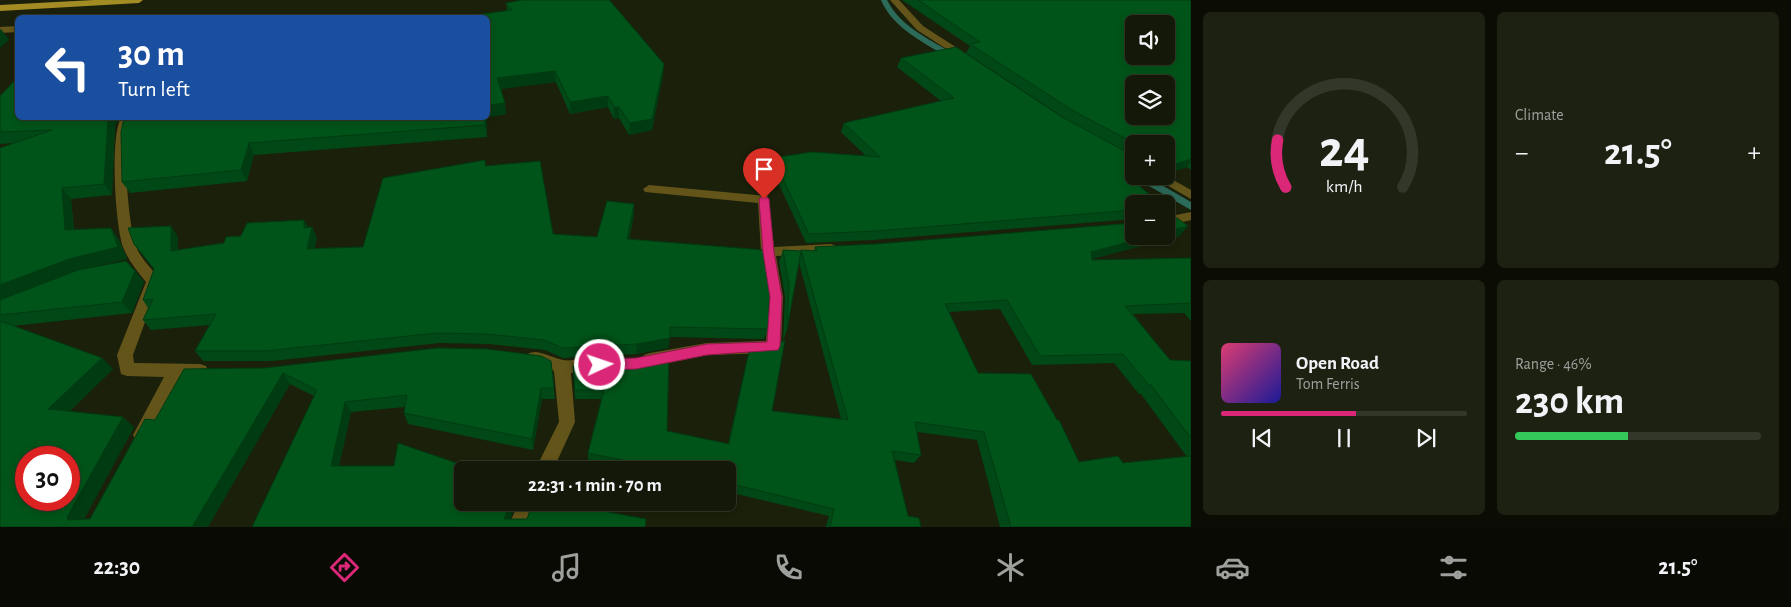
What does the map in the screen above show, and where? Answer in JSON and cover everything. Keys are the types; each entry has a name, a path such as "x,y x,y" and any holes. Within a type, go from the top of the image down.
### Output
{"main road":[{"path":"0,8 139,0"}],"street":[{"path":"894,0 920,28 976,65"},
{"path":"0,30 15,29"},
{"path":"125,120 122,125 122,200 128,242 139,264 153,281 125,355 127,369 214,371"},
{"path":"1172,185 1191,196"},
{"path":"636,363 707,349 773,346 776,297 768,252 764,199 648,189"},
{"path":"1175,220 1191,216"},
{"path":"768,252 844,248"},
{"path":"120,266 139,264"},
{"path":"517,356 546,359 562,368 609,364"},
{"path":"548,461 567,422 562,368"},
{"path":"132,452 175,371"},
{"path":"517,527 525,511"}],"building":[{"path":"522,0 609,0 664,64 652,119 630,123 619,107 614,107 608,96 570,102 555,71 497,78 505,103 490,105 490,15 474,15 512,10 506,3"},
{"path":"918,0 1191,0 1191,159 1175,164 1175,135 1125,135 1125,138 1072,110 970,44 980,42"},
{"path":"956,47 1062,117 1125,151 1125,185 1138,185 1150,195 1125,195 1125,211 876,231 809,234 773,158 812,152 880,157 844,123 954,98 901,58"},
{"path":"15,80 15,120 108,120 104,184 62,188 65,230 111,228 118,247 69,259 0,285 0,148 52,130 0,132 0,96"},
{"path":"124,120 485,120 485,125 249,143 241,170 122,182 121,132"},
{"path":"485,160 485,166 540,161 553,234 597,237 607,201 634,204 627,239 764,250 770,286 768,329 670,327 670,338 637,344 563,348 544,340 487,334 437,333 265,351 195,351 216,314 143,320 153,299 143,300 154,269 134,244 128,228 171,226 171,251 224,243 226,237 241,236 247,223 304,220 304,228 312,227 307,249 363,247 383,178"},
{"path":"1175,218 1177,218 1188,226 1175,230"},
{"path":"1125,224 1125,243 1091,252 1092,260 1191,258 1191,303 1125,306 1170,360 1191,361 1191,438 1151,385 1123,354 1040,356 1007,300 945,304 978,373 1031,374 1057,420 1059,420 1079,462 1118,456 1123,463 1191,456 1191,527 1011,527 984,432 915,422 921,455 892,451 908,516 919,518 921,527 830,527 834,509 736,485 736,461 627,461 588,453 604,390 575,390 573,366 637,363 669,356 667,431 729,444 750,347 776,346 785,340 772,411 848,420 801,250 817,251 815,247 876,244"},
{"path":"783,250 801,251 787,329 789,285"},
{"path":"126,261 135,271 122,302 0,315 0,300 78,270"},
{"path":"0,321 102,358 48,409 123,417 80,494 80,446 15,446 15,511 70,511 67,517 68,520 90,519 145,419 155,420 184,369 265,368 437,348 487,349 541,356 551,361 554,388 541,388 532,439 404,413 407,395 345,402 331,466 394,466 398,443 454,462 454,511 507,511 504,519 527,519 530,511 603,511 646,519 645,527 252,527 317,390 283,373 192,527 0,527"}],"waterway":[{"path":"884,0 888,9 904,26 954,58"},
{"path":"1153,185 1191,207"}],"route":[{"path":"600,365 636,363 707,349 773,346 776,297 768,252 764,199"}]}
